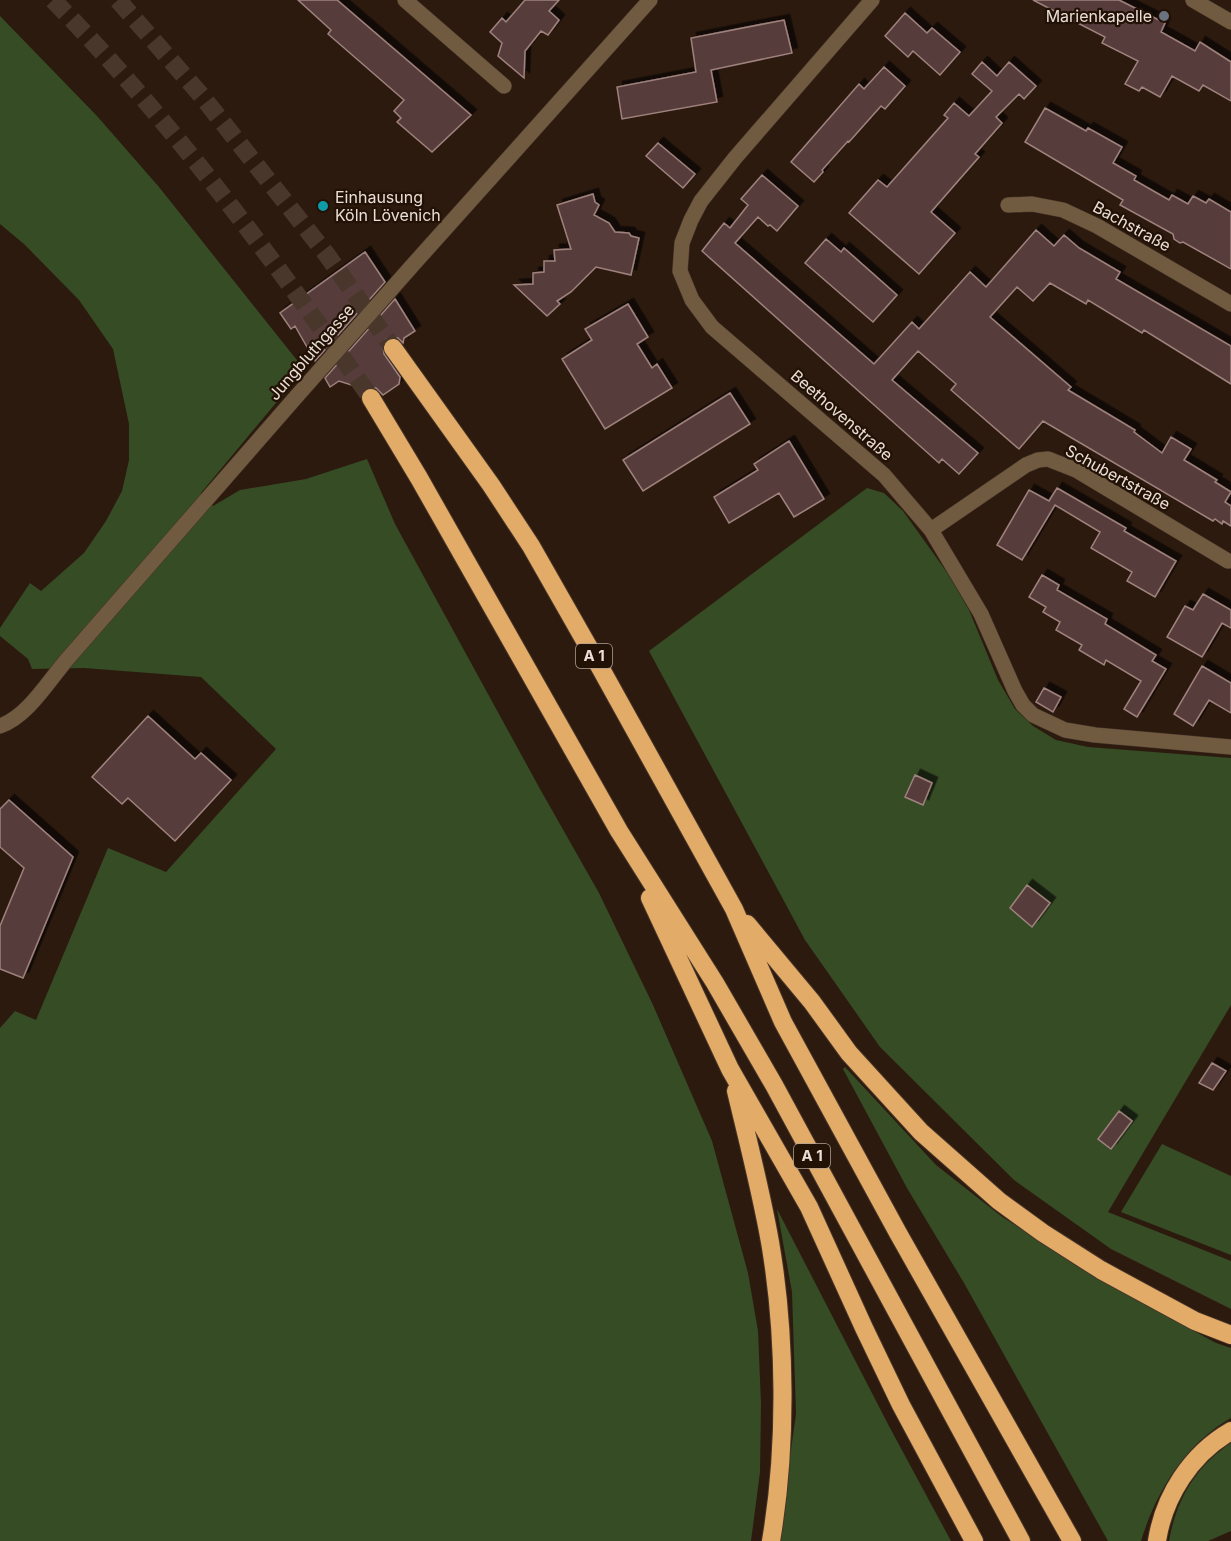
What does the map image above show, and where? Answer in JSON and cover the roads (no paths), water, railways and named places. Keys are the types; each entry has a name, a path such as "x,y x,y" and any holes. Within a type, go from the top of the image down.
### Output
{"highway":[{"name":"A 1","path":"393,348 491,485 531,546 734,909 783,1022 898,1233 1071,1540"},
{"name":"A 1","path":"370,398 419,477 619,831 715,983 774,1085 1021,1541"},
{"path":"619,831 730,1069 809,1207 892,1386 974,1541"},
{"path":"734,909 812,1002 849,1053 897,1106 921,1132 999,1201 1043,1233 1101,1270 1196,1321 1231,1335"},
{"path":"730,1069 760,1189 771,1244 777,1302 782,1410 779,1468 771,1541"},
{"path":"1157,1541 1167,1506 1185,1472 1208,1448 1231,1431"}],"street":[{"path":"405,0 504,86"},
{"name":"Jungbluthgasse","path":"0,726 12,721 29,706 60,666 147,570 296,397 650,0"},
{"name":"Beethovenstraße","path":"872,0 735,158 701,201 682,243 680,271 692,300 712,327 884,475 931,530 981,614 1015,691 1023,705 1033,715 1065,730 1095,735 1231,747"},
{"path":"1193,0 1231,22"},
{"name":"Bachstraße","path":"1008,204 1032,204 1064,210 1097,226 1231,303"},
{"name":"Schubertstraße","path":"931,530 1026,465 1048,459 1076,470 1228,561"}],"tunnel":[{"path":"53,0 139,94 220,192 371,398"},
{"path":"118,0 201,95 327,255 393,348"}],"place":[{"name":"Marienkapelle","path":"1164,16"},
{"name":"Einhausung Köln Lövenich","path":"323,206"}]}
